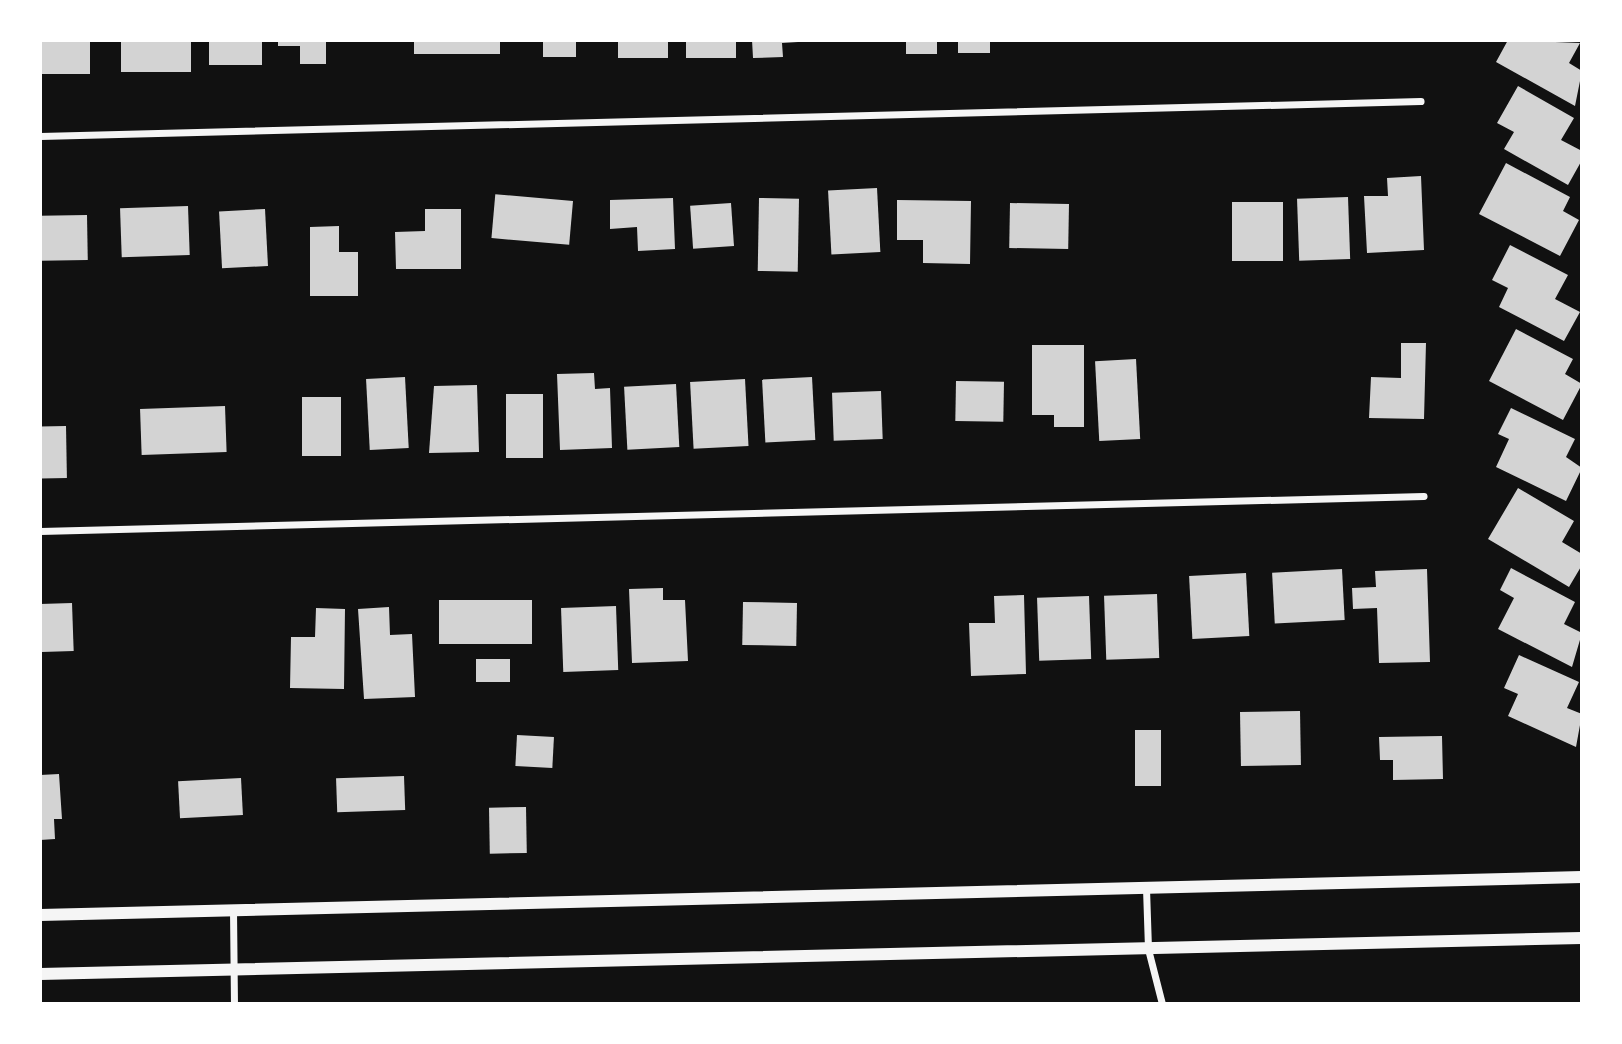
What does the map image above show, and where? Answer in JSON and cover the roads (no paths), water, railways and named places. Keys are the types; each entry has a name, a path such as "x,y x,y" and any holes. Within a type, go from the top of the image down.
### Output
{"street":[{"path":"40,136 1421,101"},
{"path":"40,531 1424,496"},
{"path":"40,915 1582,877"},
{"path":"1146,888 1148,949 1162,1004"},
{"path":"233,910 234,1004"},
{"path":"40,974 1582,938"}]}
